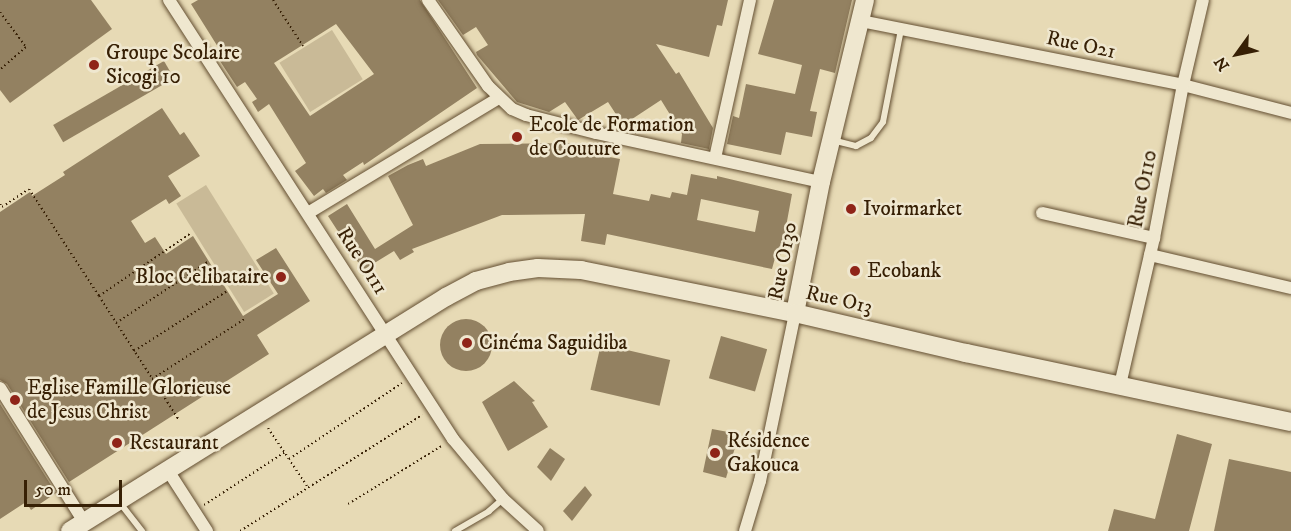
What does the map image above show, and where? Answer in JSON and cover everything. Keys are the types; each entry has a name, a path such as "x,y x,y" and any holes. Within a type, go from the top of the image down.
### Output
{"main road":[{"name":"Rue O130","path":"795,313 821,182 865,0"},
{"name":"Rue O13","path":"77,527 257,413 476,281 509,272 538,268 581,270 795,313 1291,422"}],"street":[{"name":"Rue O111","path":"169,0 453,440 502,499 538,531"},
{"path":"428,0 499,98 512,109 526,116 821,182"},
{"path":"715,158 750,0"},
{"name":"Rue O110","path":"1120,385 1154,238 1183,85 1203,0"},
{"name":"Rue O21","path":"861,21 1183,85 1291,113"},
{"path":"308,213 499,98"},
{"path":"1042,213 1154,238"},
{"path":"1150,255 1291,288"},
{"name":"Rue O130","path":"745,531 760,481 795,313"},
{"path":"0,388 77,527"},
{"path":"167,469 207,531"}],"lane":[{"path":"831,140 856,146 871,138 883,122 901,29"},
{"path":"455,531 489,511 502,499"},
{"path":"118,501 142,531"}],"path":[{"path":"273,0 303,46"},
{"path":"0,12 26,47 0,70"},
{"path":"1,206 29,189 178,420"},
{"path":"99,296 191,233"},
{"path":"116,323 209,261"},
{"path":"134,351 226,291"},
{"path":"152,379 246,318"},
{"path":"290,459 412,376"},
{"path":"240,531 432,408"},
{"path":"257,413 307,487"},
{"path":"348,504 453,440"},
{"path":"194,511 285,452"}],"shaded area":[{"path":"332,30 363,79 310,112 279,63"},
{"path":"206,185 274,294 244,312 176,204"}],"building":[{"path":"0,0 91,0 112,29 10,103 0,90"},
{"path":"198,0 420,0 477,88 364,165 363,162 343,175 347,180 326,193 323,189 314,196 295,171 306,163 269,104 258,112 252,102 257,99 245,82 237,87 218,58 223,55 191,4","holes":["336,24 374,74 310,116 274,63"]},
{"path":"438,0 728,0 722,26 717,25 709,57 656,44 676,74 679,72 713,128 709,149 681,143 682,134 661,100 623,125 608,102 578,120 565,102 549,112 517,102 477,55 476,52 488,45 476,27 463,35"},
{"path":"774,0 852,0 835,73 820,69 810,111 817,112 812,137 786,132 781,155 727,144 733,116 739,118 746,84 795,94 802,65 758,54"},
{"path":"164,61 174,78 63,142 53,125"},
{"path":"162,108 180,135 184,132 200,156 168,176 181,196 169,204 166,199 131,221 145,243 155,237 166,254 193,236 243,316 278,294 256,260 276,248 310,301 257,335 269,354 69,482 7,384 0,380 0,212 30,192 32,196 65,175 63,172"},
{"path":"578,143 578,151 620,159 613,194 649,201 651,194 670,198 672,192 687,195 691,174 717,179 717,176 792,194 781,254 775,258 772,269 607,234 605,245 581,241 585,214 502,215 412,249 414,252 400,260 394,251 363,270 328,216 347,204 375,249 413,225 388,176 423,159 426,166 480,144","holes":["701,199 759,211 755,232 697,220"]},
{"name":"Cinéma Saguidiba","path":"466,319 476,321 484,327 490,335 492,345 490,355 484,363 476,369 466,371 456,369 448,363 442,355 440,345 442,335 448,327 456,321"},
{"path":"721,336 767,349 755,392 709,378"},
{"path":"601,344 670,360 660,406 590,390"},
{"path":"514,381 535,401 532,402 548,427 508,451 482,402"},
{"path":"0,404 56,493 31,510 26,502 0,519"},
{"name":"Résidence Gakouca","path":"712,429 739,434 726,478 703,472"},
{"path":"1177,434 1212,444 1189,531 1108,531 1114,509 1155,519"},
{"path":"550,448 565,459 551,481 537,467"},
{"path":"1229,459 1291,472 1291,531 1214,531"},
{"path":"585,486 592,495 572,521 563,511"}],"place":[{"name":"Groupe Scolaire Sicogi 10","path":"94,65"},
{"name":"Ecole de Formation de Couture","path":"517,137"},
{"name":"Ivoirmarket","path":"851,209"},
{"name":"Ecobank","path":"855,271"},
{"name":"Bloc Celibataire","path":"281,277"},
{"name":"Cinéma Saguidiba","path":"467,343"},
{"name":"Eglise Famille Glorieuse de Jesus Christ","path":"15,400"},
{"name":"Restaurant","path":"117,443"},
{"name":"Résidence Gakouca","path":"715,453"}]}
